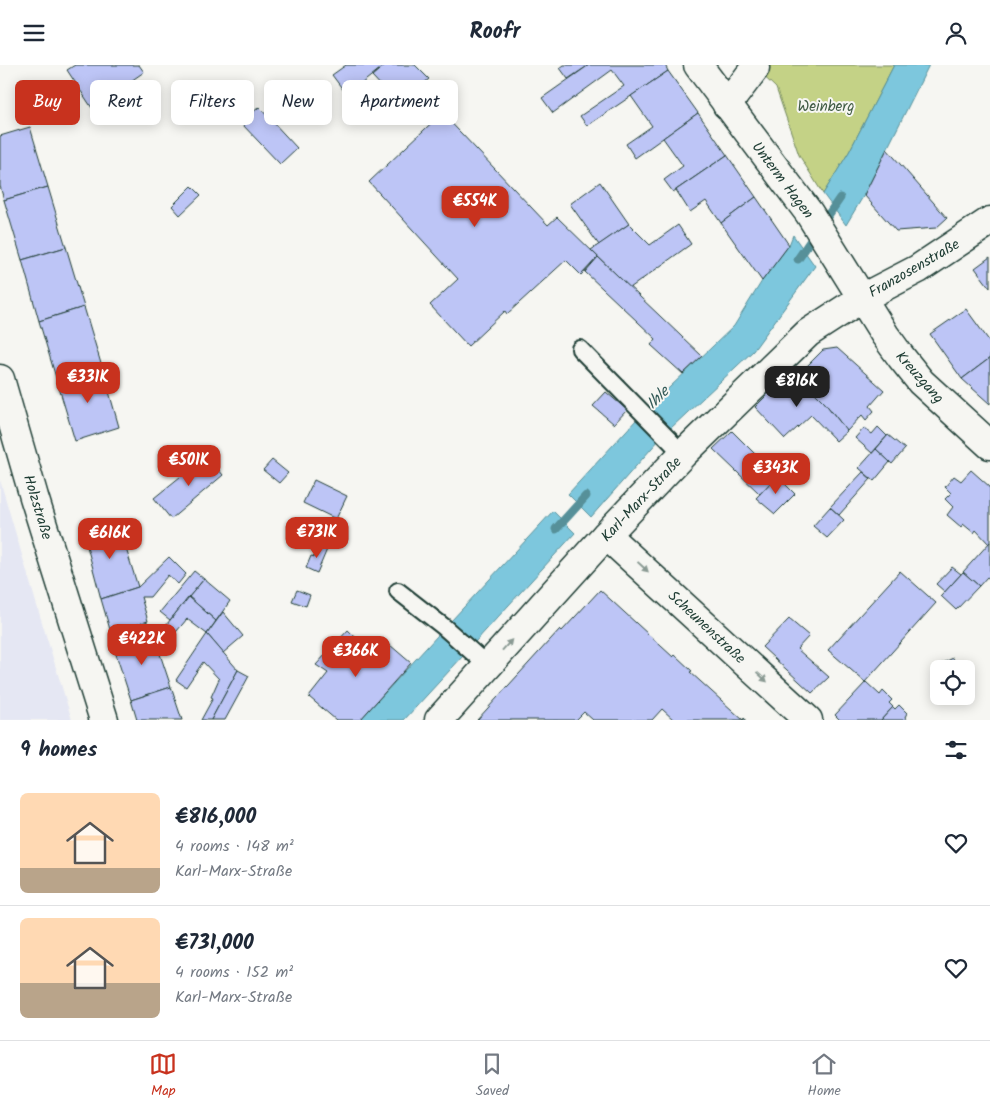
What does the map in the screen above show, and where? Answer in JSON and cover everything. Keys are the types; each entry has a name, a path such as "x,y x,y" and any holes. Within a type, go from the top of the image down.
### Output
{"street":[{"name":"Unterm Hagen","path":"698,65 809,213 862,299"},
{"path":"727,105 757,67"},
{"name":"Franzosenstraße","path":"862,299 918,269 990,221"},
{"name":"Kreuzgang","path":"862,299 885,335 921,382 990,445"},
{"name":"Karl-Marx-Straße","path":"439,720 479,658 606,535 683,454 808,333 862,299"},
{"name":"Holzstraße","path":"0,379 34,497 104,720"},
{"name":"Scheunenstraße","path":"606,535 808,720"}],"lane":[{"path":"580,349 683,454"},
{"path":"398,591 444,627 479,658"}],"shaded area":[{"path":"0,480 37,606 72,720 0,720"}],"green space":[{"name":"Weinberg","path":"752,65 894,65 849,152 823,194 799,155 776,88"}],"water":[{"path":"894,65 929,65 864,195 846,225 823,194 849,152"},
{"path":"793,235 815,266 753,351 671,428 649,407 734,326 762,281 789,245"},
{"path":"637,419 659,440 591,517 568,494"},
{"path":"553,511 575,533 475,642 451,621"},
{"path":"438,635 463,656 404,720 360,720"}],"building":[{"path":"75,65 139,65 144,72 132,80 90,80 90,105 80,90 80,80 74,80 67,70"},
{"path":"346,65 385,65 366,80 342,80 342,88 332,75"},
{"path":"385,65 415,65 429,79 376,80 372,76"},
{"path":"564,65 589,65 568,79 560,68"},
{"path":"589,65 665,65 668,71 587,126 580,116 624,86 612,70 553,113 542,98"},
{"path":"668,71 698,113 635,158 626,144 652,126 631,96"},
{"path":"259,107 264,112 264,125 276,125 297,148 280,164 243,125 254,125 254,111"},
{"path":"698,113 727,155 673,192 664,180 683,166 663,138"},
{"path":"429,125 453,125 548,225 557,217 598,257 581,275 566,260 507,314 505,311 468,346 430,305 458,279 369,182"},
{"path":"30,127 48,187 4,200 0,186 0,136"},
{"path":"887,149 947,218 936,228 896,231 864,195"},
{"path":"727,155 756,197 721,223 706,201 690,212 676,190"},
{"path":"600,182 629,224 599,245 570,204"},
{"path":"192,186 201,195 180,215 172,206"},
{"path":"48,187 66,247 22,260 4,200"},
{"path":"756,197 789,245 762,281 721,223"},
{"path":"629,224 650,245 678,225 691,244 630,288 591,250"},
{"path":"66,247 84,307 39,321 22,260"},
{"path":"598,257 702,356 683,374 651,345 656,339 585,272"},
{"path":"990,257 990,288 975,268"},
{"path":"84,307 102,367 57,381 39,321"},
{"path":"966,309 990,342 990,358 962,379 930,334"},
{"path":"837,348 884,390 870,406 874,411 866,420 862,415 847,431 824,402 797,376 823,350"},
{"path":"990,358 990,404 962,379"},
{"path":"102,367 119,427 75,441 57,381"},
{"path":"792,370 824,402 847,431 836,441 811,415 785,439 755,407"},
{"path":"606,392 627,410 614,424 593,406"},
{"path":"878,427 887,436 872,453 855,438 864,428 872,434"},
{"path":"732,431 777,476 760,494 713,449"},
{"path":"888,435 905,449 892,464 876,449"},
{"path":"876,449 890,462 874,481 859,468"},
{"path":"207,455 223,475 171,519 154,498"},
{"path":"272,460 288,473 279,483 263,470"},
{"path":"971,470 990,487 989,544 976,530 974,533 963,524 961,527 947,515 953,507 945,499 951,493 945,487 954,476 961,481"},
{"path":"863,472 871,479 839,515 830,507"},
{"path":"777,476 795,494 775,514 756,498"},
{"path":"314,480 347,496 336,519 303,503"},
{"path":"830,507 844,520 827,538 813,526"},
{"path":"118,523 138,587 101,599 83,531"},
{"path":"990,542 990,579 987,577 979,586 963,572"},
{"path":"320,543 328,547 317,573 306,568 311,556 315,557"},
{"path":"169,557 186,574 178,584 168,575 150,597 141,597 148,621 111,633 101,599 138,587"},
{"path":"952,567 961,574 945,592 936,584"},
{"path":"194,571 204,579 170,620 160,612"},
{"path":"900,571 936,603 865,682 828,650"},
{"path":"963,572 979,586 956,610 941,596"},
{"path":"204,579 230,601 216,621 189,597"},
{"path":"297,590 310,595 306,606 292,601"},
{"path":"600,590 673,657 675,655 692,671 690,672 743,720 674,720 662,709 652,720 593,720 584,712 576,720 477,720 560,629 562,631"},
{"path":"189,597 216,621 207,634 187,619 171,638 162,630"},
{"path":"223,612 243,636 223,653 207,634"},
{"path":"789,619 809,636 797,649 829,677 812,693 762,647"},
{"path":"348,630 378,659 390,645 411,663 360,720 336,720 309,697 328,673 316,665"},
{"path":"153,633 171,687 131,700 113,645"},
{"path":"207,634 238,670 211,720 201,720 213,698 211,697 219,679 203,662 186,687 176,680"},
{"path":"238,670 249,676 225,720 211,720"},
{"path":"866,682 880,695 883,691 892,700 889,703 893,707 881,720 840,720 835,715"},
{"path":"171,687 182,720 137,720 131,700"},
{"path":"899,705 907,713 905,717 907,720 881,720 893,707 895,709"}],"waterway":[{"name":"Ihle","path":"798,259 840,198"},
{"name":"Ihle","path":"556,529 586,496"}]}
